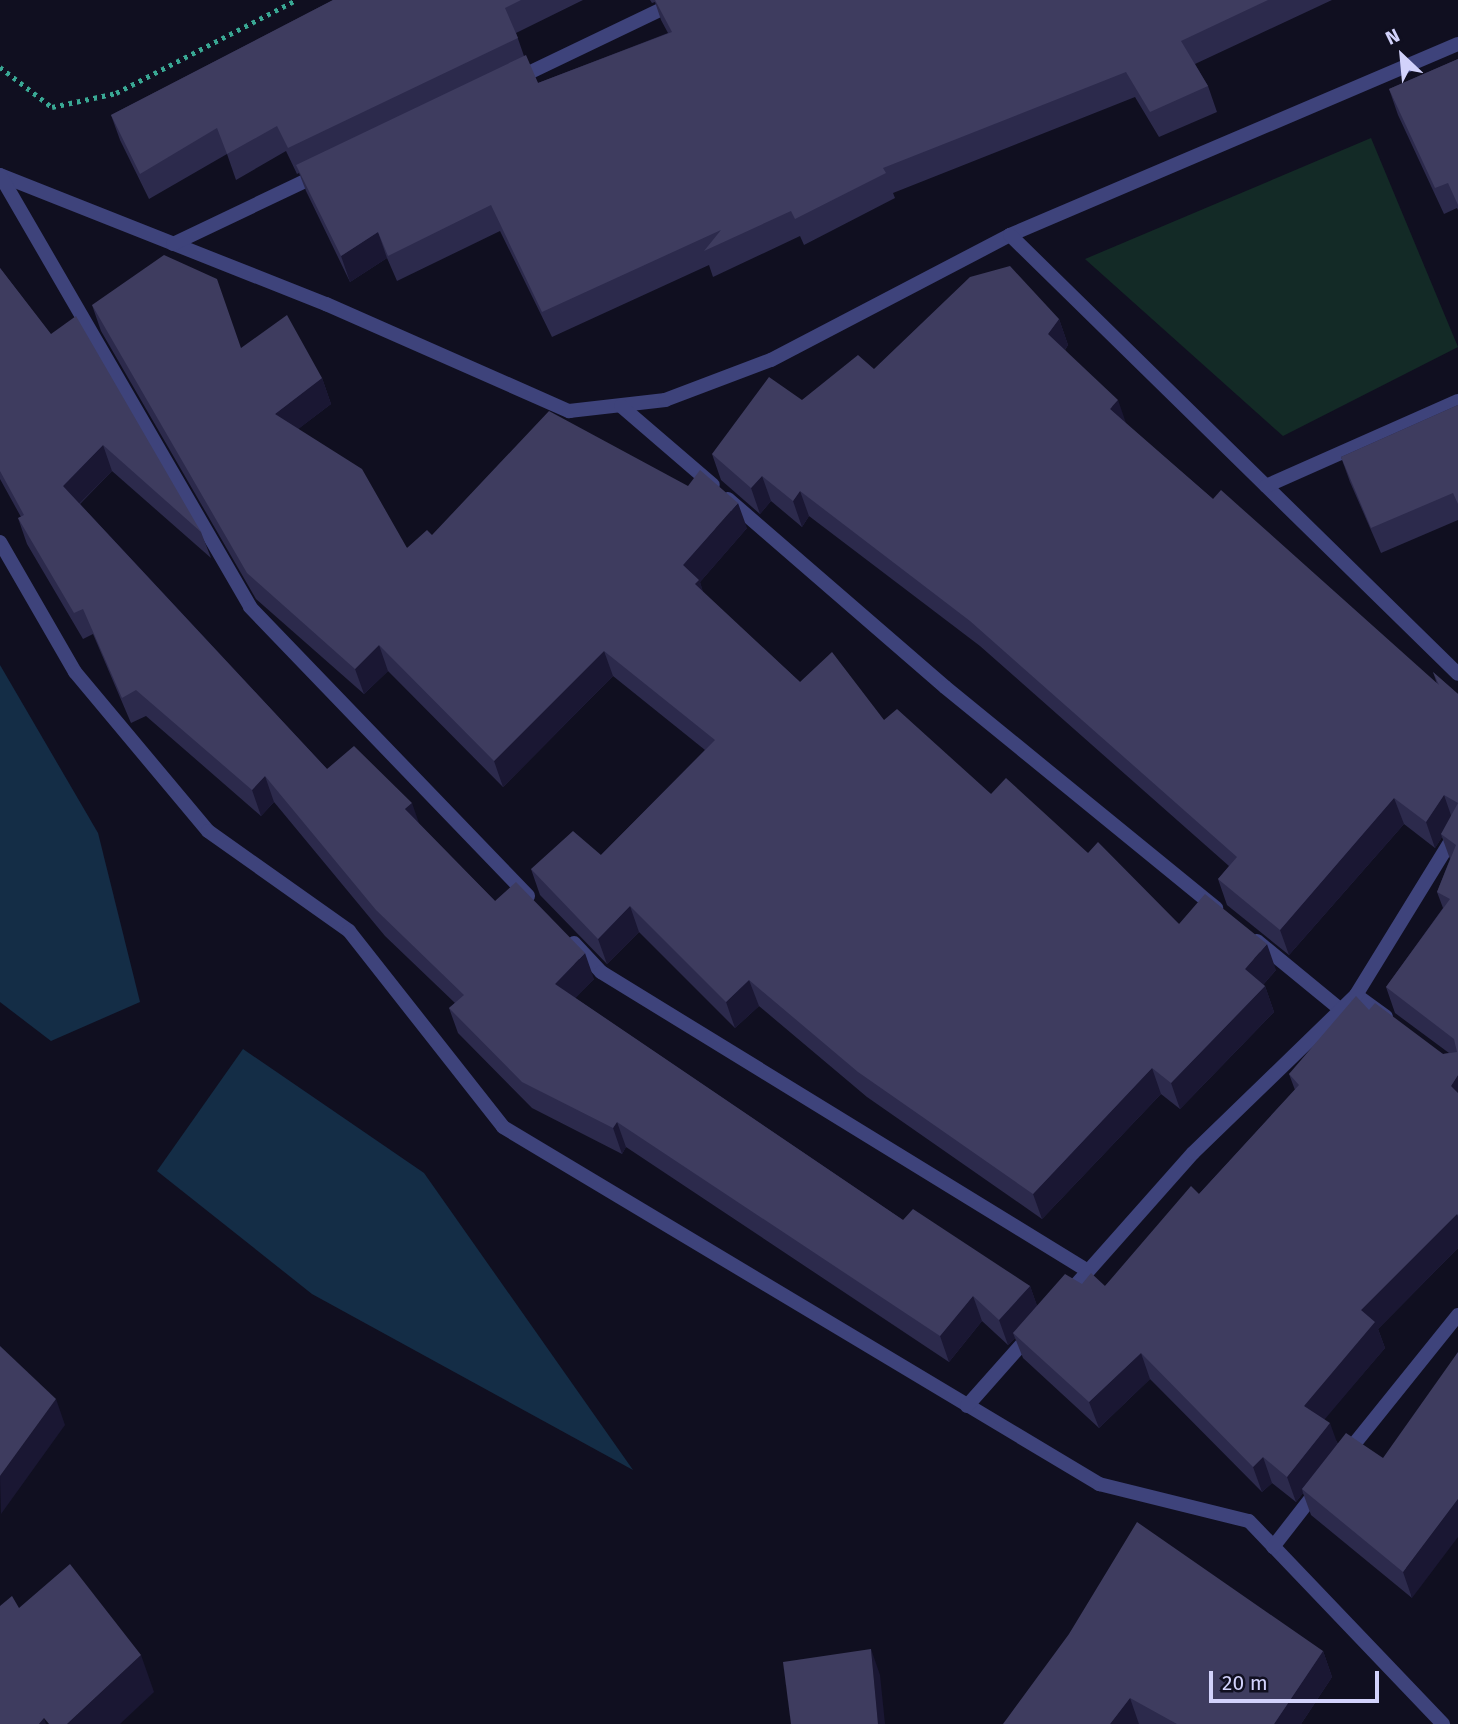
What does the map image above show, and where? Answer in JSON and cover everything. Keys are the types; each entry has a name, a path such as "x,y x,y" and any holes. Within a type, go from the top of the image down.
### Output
{"street":[{"path":"508,83 681,0"},
{"path":"0,175 173,244 569,411 665,400 771,360 1010,235 1458,44"},
{"path":"173,244 334,167"},
{"path":"0,175 250,607 544,913"},
{"path":"1010,235 1458,674"},
{"path":"1266,486 1458,401"},
{"path":"621,406 945,687 1341,1010"},
{"path":"0,542 75,672 208,831 349,931 503,1126 852,1331 967,1406 1099,1484 1249,1521 1443,1724"},
{"path":"967,1406 1193,1153 1356,995 1458,829"},
{"path":"563,932 601,972 1088,1271"},
{"path":"1356,995 1397,1026"},
{"path":"1273,1547 1458,1315"}],"path":[{"path":"0,67 52,107 116,93 296,0"}],"green space":[{"path":"1371,138 1458,347 1283,436 1085,259"}],"water":[{"path":"0,665 98,833 140,1002 51,1041 0,1002"},
{"path":"243,1049 424,1173 633,1470 312,1294 157,1171"}],"building":[{"path":"333,0 521,0 505,8 518,38 288,148 277,126 227,154 217,128 140,174 111,115"},
{"path":"655,0 1268,0 1181,41 1208,86 1150,112 1126,72 883,168 886,173 795,219 791,211 704,251 721,230 542,312 491,205 388,256 378,232 341,256 296,165 526,55 538,83 672,32"},
{"path":"1458,59 1458,205 1448,183 1435,188 1389,89"},
{"path":"164,255 217,279 241,348 287,315 322,378 275,414 362,469 407,548 427,530 432,535 549,411 688,486 700,470 738,503 683,565 699,580 695,584 800,682 832,652 884,720 897,709 991,794 1006,778 1088,853 1098,842 1179,924 1205,894 1267,944 1245,969 1265,986 1171,1083 1152,1068 1033,1194 858,1072 749,980 726,1002 630,906 598,939 531,869 573,831 601,855 715,740 604,651 494,761 379,645 355,669 247,573 92,305"},
{"path":"1010,266 1059,319 1048,334 1118,400 1110,409 1213,499 1221,490 1439,685 1433,672 1458,694 1458,803 1444,795 1426,822 1394,798 1280,930 1218,879 1237,857 970,621 800,491 793,501 762,476 751,488 712,454 769,377 802,400 858,355 874,369 970,277"},
{"path":"0,268 51,334 76,316 201,532 103,445 63,486 327,769 354,746 412,803 405,809 495,901 516,882 585,953 555,984 903,1220 913,1209 1030,1286 999,1320 973,1296 940,1336 617,1122 613,1128 522,1082 449,1008 464,995 376,910 265,776 252,790 136,690 122,698 83,609 74,613 18,518 24,515 0,471"},
{"path":"1458,405 1458,504 1453,493 1371,528 1341,457"},
{"path":"1458,803 1458,1075 1451,1086 1458,1093 1458,1215 1361,1310 1375,1322 1304,1406 1330,1423 1287,1477 1263,1457 1253,1467 1141,1353 1089,1402 1013,1333 1065,1274 1082,1284 1091,1273 1105,1286 1191,1186 1199,1194 1299,1085 1289,1074 1356,996 1369,1010 1375,1003 1443,1054 1457,1052 1454,1039 1386,987 1450,899 1437,892 1456,845 1441,834"},
{"path":"0,1346 56,1399 0,1476"},
{"path":"1458,1352 1458,1499 1403,1572 1302,1489 1346,1433 1383,1458"},
{"path":"1137,1522 1323,1651 1274,1724 1177,1724 1130,1698 1110,1724 1003,1724 1069,1634"},
{"path":"70,1564 141,1655 67,1724 49,1724 44,1718 39,1724 0,1724 0,1606 12,1596 19,1608"},
{"path":"871,1649 878,1724 791,1724 783,1662"}]}
